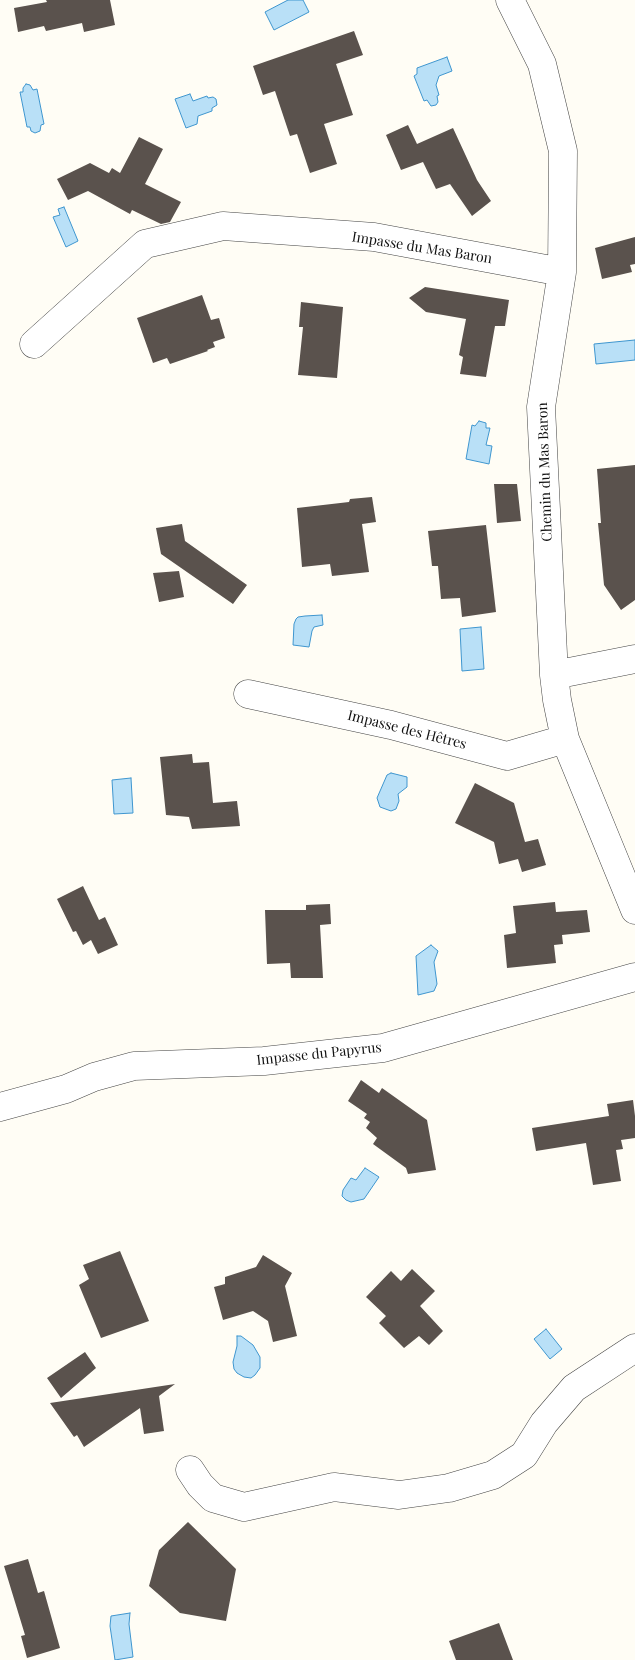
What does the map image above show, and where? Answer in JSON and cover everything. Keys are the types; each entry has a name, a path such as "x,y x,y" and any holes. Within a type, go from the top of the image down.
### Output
{"street":[{"name":"Chemin du Mas Baron","path":"510,0 542,64 563,151 562,272 541,406 554,675 565,739 635,910"},
{"name":"Impasse du Mas Baron","path":"34,344 145,244 222,226 374,237 562,272"},
{"path":"554,675 635,659"},
{"name":"Impasse des Hêtres","path":"248,694 391,725 507,756 565,739"},
{"name":"Impasse du Papyrus","path":"0,1107 66,1089 94,1077 134,1066 264,1061 383,1048 635,977"},
{"path":"190,1470 200,1485 213,1498 244,1506 334,1487 399,1495 449,1488 492,1475 524,1455 544,1422 574,1388 635,1348"}],"water":[{"path":"288,0 303,0 309,12 274,30 265,12"},
{"path":"447,57 452,71 439,76 436,85 439,95 437,96 438,102 436,105 431,106 427,100 424,101 414,76 417,74 417,68"},
{"path":"26,84 30,85 33,90 37,89 44,124 41,125 40,131 35,133 31,131 30,127 27,127 20,92 23,92"},
{"path":"190,94 193,101 207,96 208,98 213,97 216,99 217,105 212,108 212,111 198,116 197,124 186,128 175,99"},
{"path":"64,207 78,241 66,247 53,217 60,215 58,209"},
{"path":"635,340 635,360 596,364 594,344"},
{"path":"479,421 486,423 486,428 490,428 486,445 492,446 489,464 466,459 472,425 475,426"},
{"path":"322,615 323,625 314,627 309,647 293,645 296,619 298,617"},
{"path":"481,627 484,669 462,671 460,629"},
{"path":"391,773 407,777 407,787 398,794 399,801 396,809 391,811 380,807 377,798 387,775"},
{"path":"131,778 133,813 114,814 112,780"},
{"path":"431,945 438,951 434,962 437,984 434,991 418,995 416,956"},
{"path":"365,1168 379,1177 364,1199 351,1202 346,1200 342,1196 343,1190 351,1178 356,1180"},
{"path":"546,1329 562,1349 550,1359 534,1339"},
{"path":"237,1336 241,1336 253,1345 260,1357 260,1368 251,1378 244,1377 234,1369 233,1362 237,1346"},
{"path":"130,1613 129,1624 133,1657 115,1660 110,1626 111,1616"}],"building":[{"path":"46,0 110,0 115,25 84,32 82,23 46,31 44,26 18,32 14,8 47,2"},
{"path":"354,31 363,55 336,64 353,115 324,124 337,164 310,173 297,134 290,136 275,91 263,95 253,66"},
{"path":"408,125 417,144 453,128 477,180 491,201 472,216 450,184 436,189 423,162 401,170 386,135"},
{"path":"139,137 163,149 145,184 181,202 170,222 161,224 132,210 130,214 88,191 68,200 57,179 90,163 109,173 112,168 120,173"},
{"path":"635,237 635,264 630,265 632,272 602,279 595,248"},
{"path":"425,287 509,300 505,326 495,326 486,377 460,374 463,357 459,355 466,319 426,312 409,298"},
{"path":"202,295 211,320 219,318 225,338 213,342 215,347 208,351 170,364 167,358 153,363 137,318"},
{"path":"301,302 343,307 337,378 298,375 303,327 299,327"},
{"path":"635,465 635,600 621,610 604,585 598,523 601,523 597,469"},
{"path":"494,484 517,484 521,521 497,523"},
{"path":"372,497 376,522 362,524 369,572 332,576 330,564 302,567 297,508 349,502 350,499"},
{"path":"182,524 185,541 247,585 233,604 161,554 156,528"},
{"path":"486,525 496,612 462,617 460,598 441,599 438,566 432,566 428,531"},
{"path":"179,571 184,597 159,602 153,573"},
{"path":"192,754 193,763 209,762 213,803 237,801 240,826 192,829 189,817 166,815 160,757"},
{"path":"475,783 514,803 525,842 538,839 546,865 522,872 518,859 499,864 494,842 455,823"},
{"path":"83,886 99,920 105,917 118,945 98,954 91,940 83,945 76,931 73,932 57,899"},
{"path":"555,902 556,912 587,910 590,932 562,935 563,944 554,945 556,963 507,968 504,935 516,933 513,906"},
{"path":"330,904 331,924 320,925 323,978 291,978 290,963 267,964 265,910 306,910 306,905"},
{"path":"361,1080 379,1093 382,1088 427,1120 436,1170 408,1174 406,1168 373,1144 377,1138 366,1128 370,1122 364,1118 367,1114 348,1101"},
{"path":"633,1100 635,1138 621,1140 623,1149 616,1150 621,1181 593,1185 586,1143 536,1151 532,1128 609,1116 607,1104"},
{"path":"120,1251 149,1321 101,1338 79,1285 89,1279 83,1265"},
{"path":"263,1255 292,1273 285,1286 297,1336 273,1342 268,1321 253,1311 223,1320 214,1287 225,1284 225,1277 256,1267"},
{"path":"412,1269 435,1291 420,1306 443,1331 429,1345 419,1336 404,1348 379,1323 386,1316 366,1297 391,1271 401,1281"},
{"path":"85,1352 96,1368 61,1398 47,1378"},
{"path":"175,1384 159,1396 164,1431 144,1434 140,1408 84,1447 77,1435 74,1437 50,1403"},
{"path":"188,1522 236,1569 226,1621 180,1613 149,1586 159,1550"},
{"path":"28,1559 38,1593 44,1591 60,1648 27,1658 21,1636 25,1635 4,1566"},
{"path":"499,1623 513,1660 456,1660 449,1641"}]}
